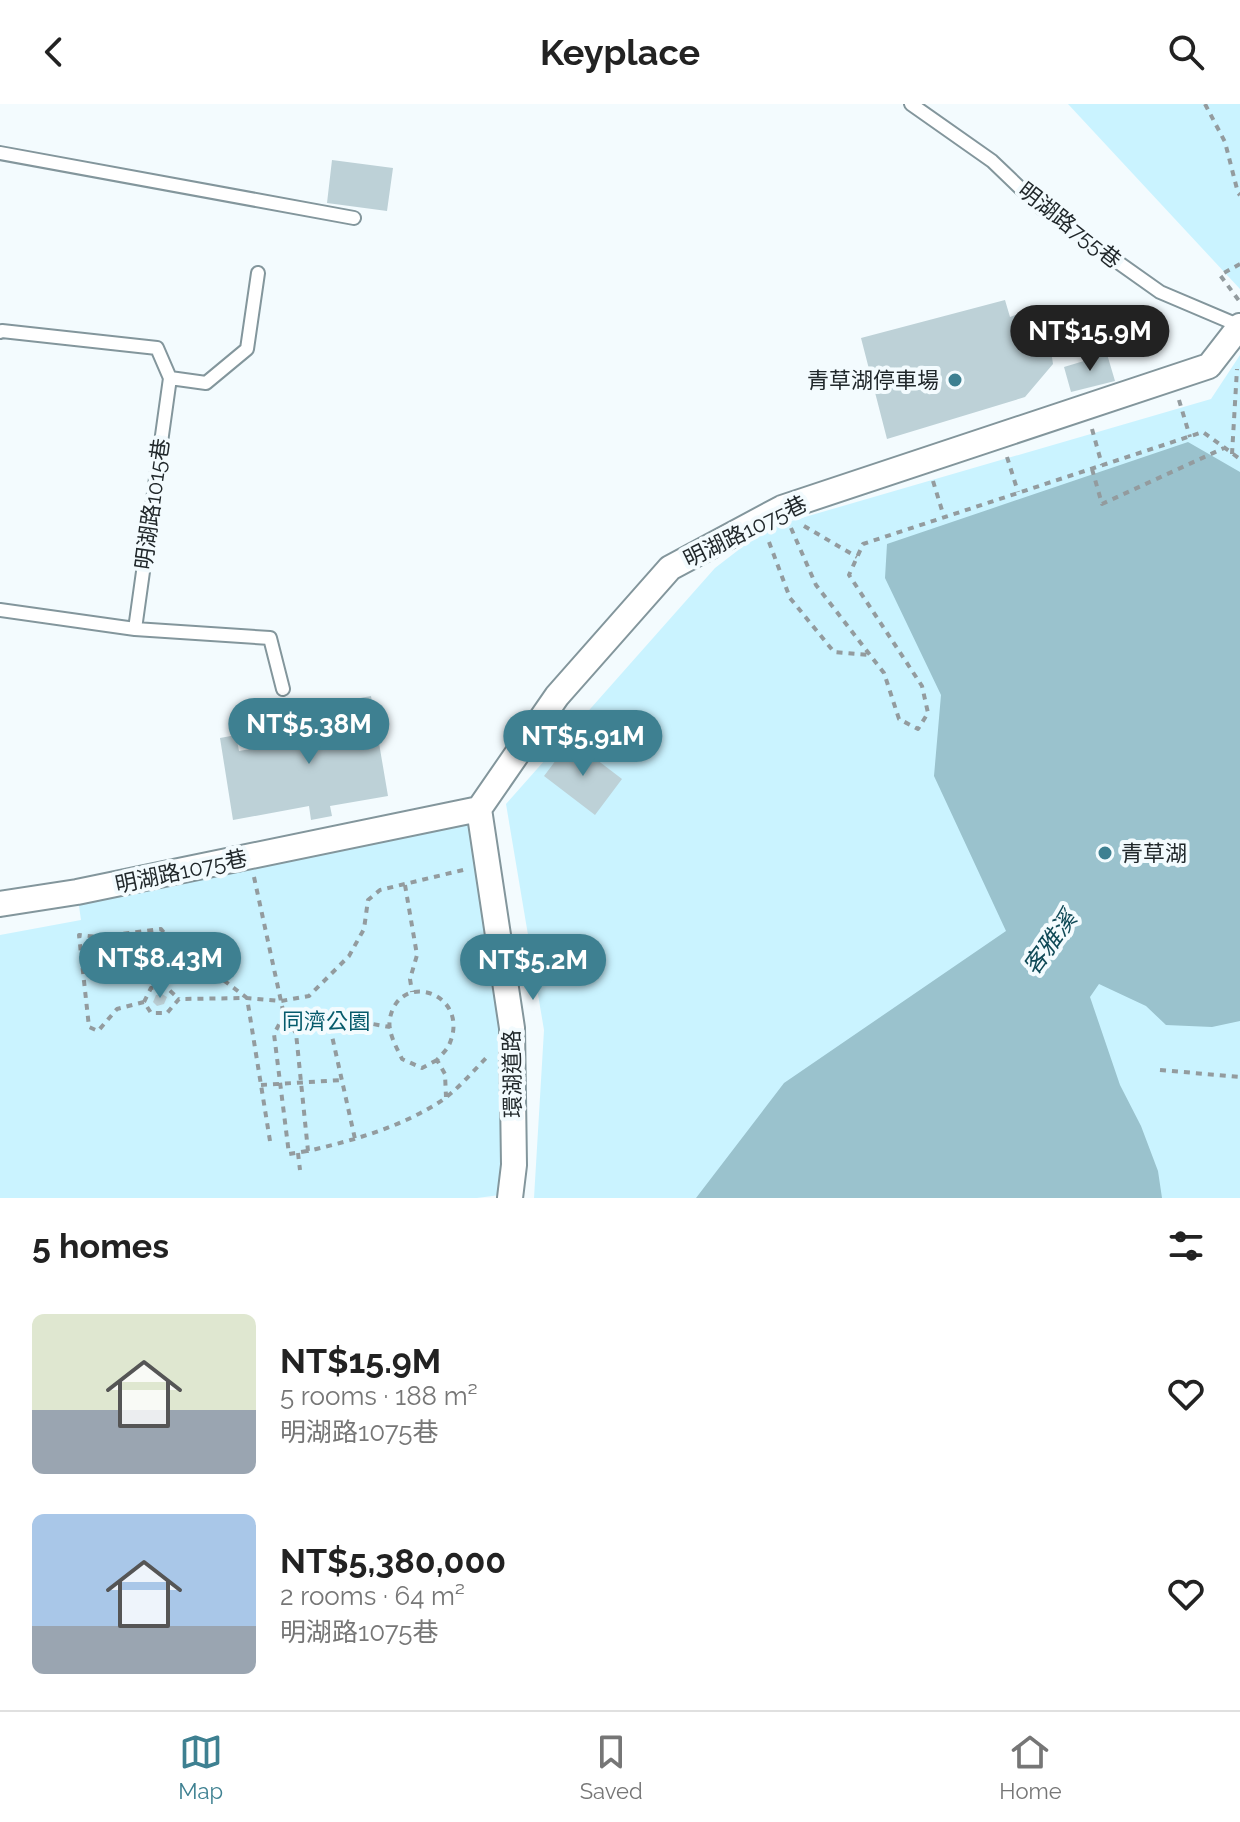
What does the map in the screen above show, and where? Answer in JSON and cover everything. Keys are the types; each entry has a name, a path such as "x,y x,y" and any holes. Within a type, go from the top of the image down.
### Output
{"street":[{"name":"明湖路1075巷","path":"0,904 77,892 479,809 557,696 670,568 784,512 927,460 1209,366 1240,326"},
{"name":"環湖道路","path":"479,809 512,1028 514,1165 510,1198"}],"lane":[{"name":"明湖路755巷","path":"911,104 992,161 1040,207 1160,292 1240,326"},
{"path":"0,153 354,218"},
{"path":"1,330 157,348 170,378 206,383 247,349 258,273"},
{"name":"明湖路1015巷","path":"135,629 170,378"},
{"path":"0,610 135,629 270,638 283,689"}],"path":[{"path":"1205,104 1225,142 1240,195"},
{"path":"1240,264 1220,275 1240,302"},
{"path":"1237,456 1240,326"},
{"path":"1172,378 1190,437"},
{"path":"1086,407 1102,465"},
{"path":"784,512 816,585 884,673 899,719 918,729 928,713 922,686 849,575 863,544 1203,432 1237,456"},
{"path":"1001,436 1018,492"},
{"path":"1092,469 1102,504 1224,448"},
{"path":"927,460 944,517"},
{"path":"784,512 857,557"},
{"path":"769,542 790,598 834,652 870,655"},
{"path":"270,1141 247,998 201,963 179,951 161,929 99,937 79,935 89,1027 98,1031 117,1009 144,1002 151,988 166,987 179,999 247,998 281,1001 309,996 349,956 364,929 368,900 380,890 477,867"},
{"path":"254,874 284,1015 296,1033 308,1151"},
{"path":"405,884 417,955 410,979 412,992"},
{"path":"135,934 158,988"},
{"path":"412,992 433,993 448,1004 453,1025 449,1046 437,1060 422,1068 402,1059 393,1040 389,1020 397,1002 412,992"},
{"path":"144,1002 151,1013 167,1013 179,999"},
{"path":"284,1015 274,1034 289,1154 355,1139 403,1123 446,1097 493,1051 512,1047"},
{"path":"284,1015 330,1027 367,1023 390,1027"},
{"path":"330,1027 355,1139"},
{"path":"437,1060 445,1074 446,1097"},
{"path":"1160,1070 1240,1077"},
{"path":"261,1085 341,1080"},
{"path":"298,1153 300,1170"}],"green space":[{"path":"1068,104 1240,104 1240,289"},
{"path":"1240,355 1240,1198 534,1198 544,1030 506,804 715,568 767,528 1211,399"},
{"name":"同濟公園","path":"479,809 512,1028 500,1195 477,1198 0,1198 0,935 81,920 77,892"}],"water":[{"name":"青草湖","path":"1188,442 1240,472 1240,1021 1212,1027 1166,1025 1146,1006 1099,984 1090,997 1120,1085 1141,1126 1158,1171 1162,1198 696,1198 784,1083 1006,931 934,776 941,695 885,578 887,544"}],"building":[{"path":"332,160 393,168 387,211 327,203"},
{"name":"青草湖停車場","path":"1005,300 1010,317 1021,313 1049,337 1053,364 1025,397 887,439 861,338"},
{"path":"1107,354 1115,381 1071,392 1064,367"},
{"path":"371,696 388,796 330,806 332,816 311,820 309,806 233,820 220,738 236,735 239,751 298,741 295,723 341,715 339,702"},
{"path":"571,740 622,779 595,815 544,776"},
{"path":"156,995 167,997 164,1004 157,1006 153,1002"}],"place":[{"name":"青草湖停車場","path":"955,380"},
{"name":"青草湖","path":"1105,853"}],"water label":[{"name":"客雅溪","path":"1050,943"}]}
